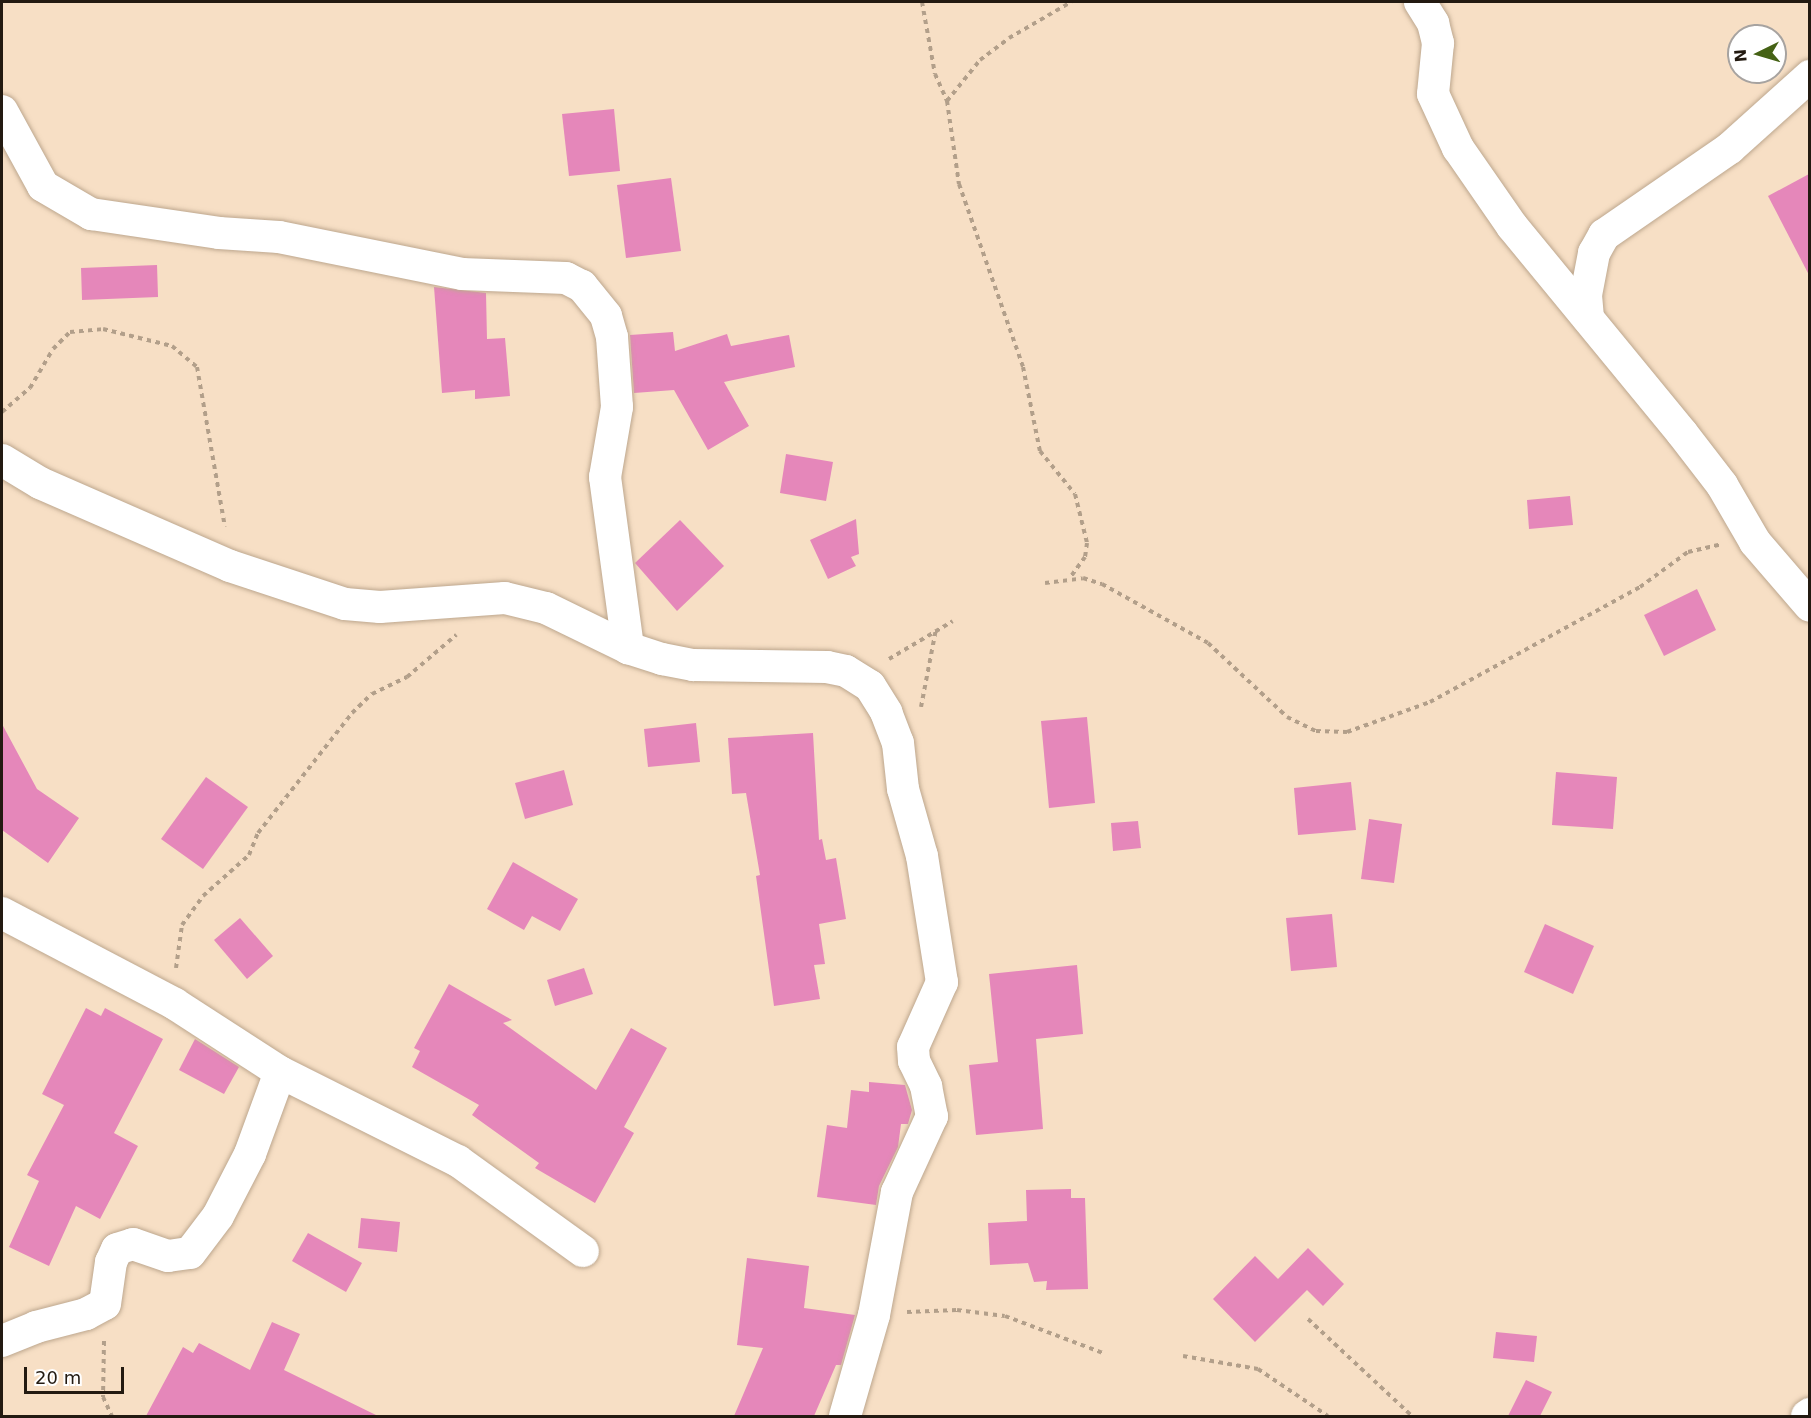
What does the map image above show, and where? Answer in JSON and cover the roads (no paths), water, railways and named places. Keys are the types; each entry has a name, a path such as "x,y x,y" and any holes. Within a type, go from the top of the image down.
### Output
{"street":[{"path":"1420,2 1438,43 1433,94 1443,121 1512,226 1722,485 1755,542 1809,606"},
{"path":"1588,318 1586,295 1594,253 1605,235 1730,148 1809,76"},
{"path":"2,111 43,186 91,214 219,233 279,237 462,274 566,278 582,286 606,316 612,337 617,407 604,477 628,648"},
{"path":"2,460 40,483 231,566 345,603 380,607 505,598 546,608 628,648 693,665 827,667 870,686 886,712 898,743 903,789 922,856 942,982 914,1047 914,1061 926,1086 932,1116 897,1192 874,1315 845,1416"},
{"path":"2,913 175,1004 280,1072 458,1161 583,1251"},
{"path":"2,1341 36,1327 86,1314 105,1304 111,1262 117,1249 133,1244 168,1256 190,1253 218,1216 250,1154 280,1072"}]}
